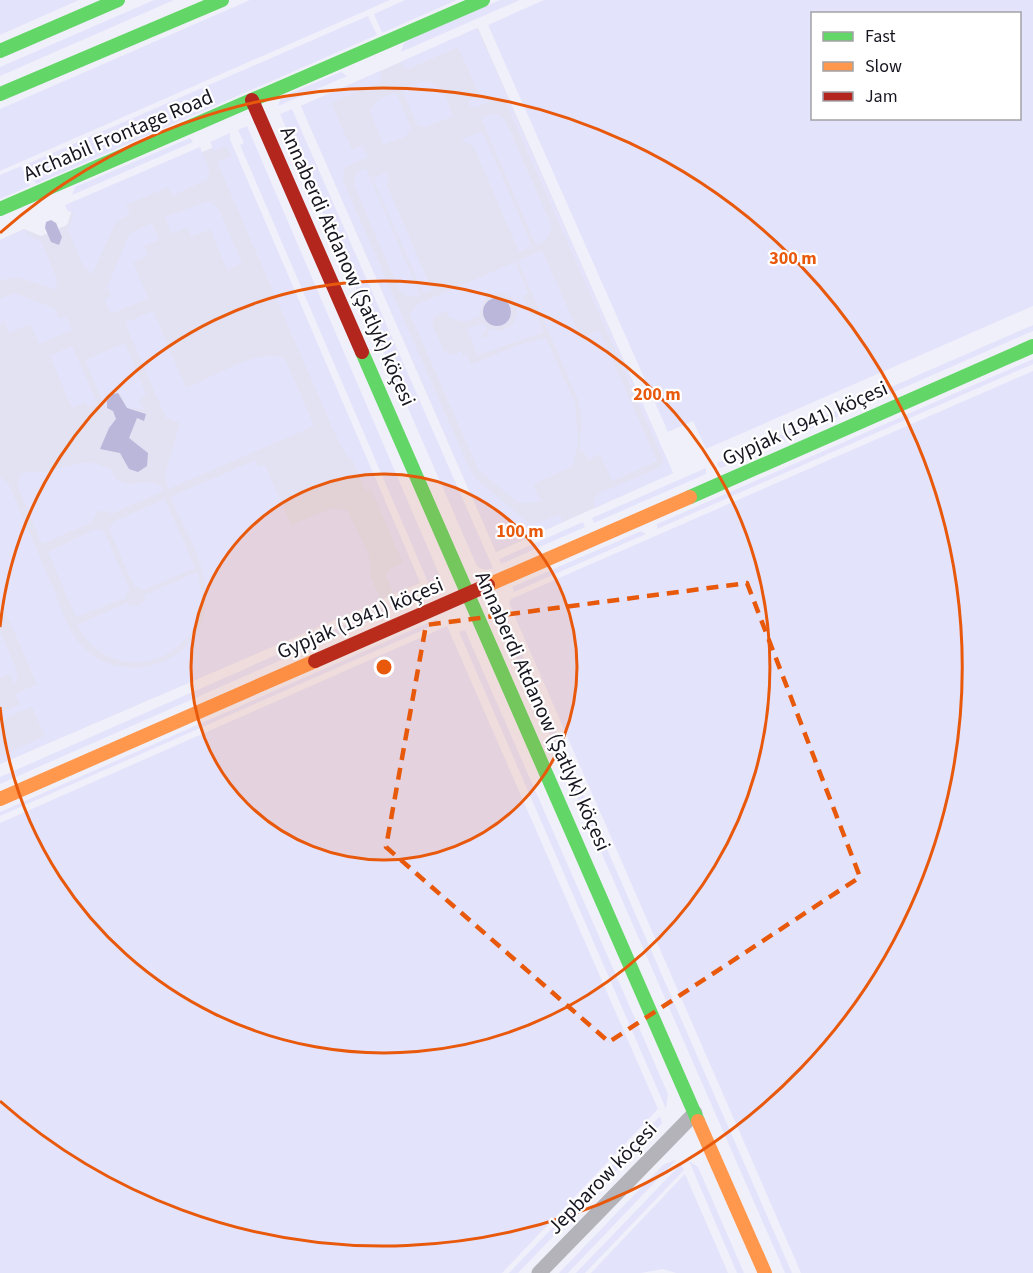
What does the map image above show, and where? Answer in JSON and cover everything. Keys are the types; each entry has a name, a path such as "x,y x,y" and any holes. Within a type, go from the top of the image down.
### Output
{"street":[{"path":"0,51 118,0"},
{"path":"0,93 222,0"},
{"name":"Archabil Frontage Road","path":"0,209 483,0"},
{"name":"Annaberdi Atdanow (Şatlyk) köçesi","path":"252,100 765,1273"},
{"name":"Gypjak (1941) köçesi","path":"0,799 1033,346"},
{"name":"Jepbarow köçesi","path":"539,1273 695,1113"}],"highlighted area":[{"path":"747,583 860,877 609,1042 386,847 426,625"}],"shaded area":[{"path":"0,0 79,0 0,35"},
{"path":"154,0 174,0 0,76 0,67"},
{"path":"250,0 390,0 0,171 0,109"},
{"path":"405,0 457,0 382,33 374,14"},
{"path":"500,0 520,0 401,52 404,43 412,38"},
{"path":"544,0 1033,0 1033,306 706,449 693,421 668,432 488,25"},
{"path":"368,16 377,35 36,184 27,164"},
{"path":"477,28 673,473 595,508 593,501 599,493 660,468 664,461 503,96 477,107 471,107 468,101 480,96 458,47 408,69 405,69 400,62"},
{"path":"478,28 673,473 496,552 301,106"},
{"path":"380,71 382,81 331,103 352,150 363,145 368,157 344,168 343,181 469,468 476,479 531,525 560,515 563,522 496,551 301,106"},
{"path":"341,72 347,76 278,106 281,97"},
{"path":"423,81 435,84 443,92 453,116 426,127 417,125 402,90"},
{"path":"396,92 411,128 406,136 383,145 370,110 378,100"},
{"path":"292,109 493,568 483,569 476,564 280,114"},
{"path":"490,114 499,115 506,122 552,227 546,240 536,245 481,118"},
{"path":"247,126 445,588 433,594 240,145 244,143 238,130"},
{"path":"482,131 532,246 519,252 474,147 461,140"},
{"path":"230,133 230,140 420,582 394,594 386,576 389,570 403,563 371,489 366,491 351,457 348,458 336,436 217,162 231,156 227,146 214,151 210,142"},
{"path":"190,138 193,142 72,195 75,187"},
{"path":"230,140 420,583 0,764 0,240 24,229 41,236 67,225 73,208"},
{"path":"200,147 209,170 208,179 172,196 168,187 126,205 130,214 116,222 92,275 83,266 68,230 74,214 67,210 65,205"},
{"path":"21,166 30,186 0,199 0,175"},
{"path":"366,168 420,295 407,296 399,290 354,185 356,173"},
{"path":"386,172 389,178 387,185 432,290 423,293 373,178"},
{"path":"209,201 218,207 242,263 227,270 210,229 191,237 187,227 172,234 165,217"},
{"path":"51,220 56,223 62,237 59,245 51,242 45,228 46,222"},
{"path":"152,223 159,240 144,246 148,256 133,262 148,298 111,314 105,300 111,295 107,288 129,234"},
{"path":"24,230 27,231 26,235 41,241 56,277 57,290 17,277 0,280 0,240"},
{"path":"542,250 581,338 599,330 657,461 612,481 600,454 588,460 584,452 579,450 582,420 579,402 518,261"},
{"path":"515,262 528,293 523,296 531,317 537,315 543,332 478,355 467,329 482,323 487,327 482,337 487,338 489,328 499,332 513,325 518,312 512,297 500,292 485,298 479,316 464,322 450,318 447,311 435,316 432,325 444,351 453,355 461,351 463,356 466,354 471,365 521,344 546,338 575,404 578,441 573,466 533,484 541,502 519,503 479,471 410,314 416,305"},
{"path":"14,293 56,309 58,318 66,316 72,330 39,344 30,324 9,333 4,322 0,324 0,299"},
{"path":"497,298 507,302 511,312 507,322 497,326 487,322 483,312 487,302"},
{"path":"153,311 186,388 236,365 264,356 276,356 285,359 314,426 168,489 165,475 180,423 166,418 125,323"},
{"path":"1033,325 1033,331 721,468 718,466 717,463"},
{"path":"125,343 146,394 139,401 144,409 127,408 121,394 116,392 107,401 106,409 85,360"},
{"path":"72,346 97,403 88,407 85,402 72,408 50,356"},
{"path":"1033,359 1033,364 657,529 657,524"},
{"path":"1033,371 1033,1273 801,1273 509,603 511,599"},
{"path":"118,393 127,408 146,414 144,421 137,418 129,438 148,453 147,466 138,472 129,469 120,453 100,449 109,428 116,419 113,411 107,408 107,401 113,394"},
{"path":"256,460 259,467 265,465 291,525 333,508 348,511 369,556 370,575 381,600 0,764 0,756 45,736 32,707 0,720 0,713 20,704 15,694 37,684 0,599 0,477 8,483 76,639 98,659 118,666 139,668 159,663 177,654 192,640 202,622 206,600 206,587 199,560 170,497"},
{"path":"90,462 110,468 117,479 123,483 157,484 162,487 163,491 111,514 107,511 98,511 92,522 42,544 18,487 19,476 26,472 43,472"},
{"path":"706,468 706,474 594,523 592,518"},
{"path":"165,499 195,568 143,590 134,586 109,529 113,522"},
{"path":"583,522 585,527 501,564 499,559"},
{"path":"96,529 104,531 129,589 125,598 76,617 48,552"},
{"path":"641,531 646,534 514,592 512,587"},
{"path":"197,572 201,601 195,625 181,644 162,657 139,662 116,659 95,647 77,625 127,603 131,606 139,606 145,600 145,595"},
{"path":"385,607 388,613 0,784 0,777"},
{"path":"504,613 792,1273 785,1273 498,616"},
{"path":"437,619 439,623 0,816 0,812"},
{"path":"447,626 658,1109 502,1273 0,1273 0,823"},
{"path":"465,630 668,1094 666,1109 459,632"},
{"path":"0,631 18,673 15,686 10,674 0,678"},
{"path":"660,1116 662,1123 518,1273 509,1273"},
{"path":"677,1159 568,1273 559,1273 663,1165"},
{"path":"689,1161 698,1167 744,1273 737,1273"},
{"path":"681,1164 684,1170 585,1273 576,1273"},
{"path":"685,1174 728,1273 676,1273 663,1269 641,1273 591,1273"}],"traffic: fast":[{"path":"0,51 118,0"},
{"path":"0,94 222,0"},
{"path":"0,209 483,0"},
{"path":"690,497 1033,346"},
{"path":"362,352 698,1121"}],"traffic: slow":[{"path":"488,585 690,497"},
{"path":"0,799 315,661"},
{"path":"698,1121 765,1273"}],"traffic: jam":[{"path":"252,100 362,352"},
{"path":"315,661 488,585"}]}
